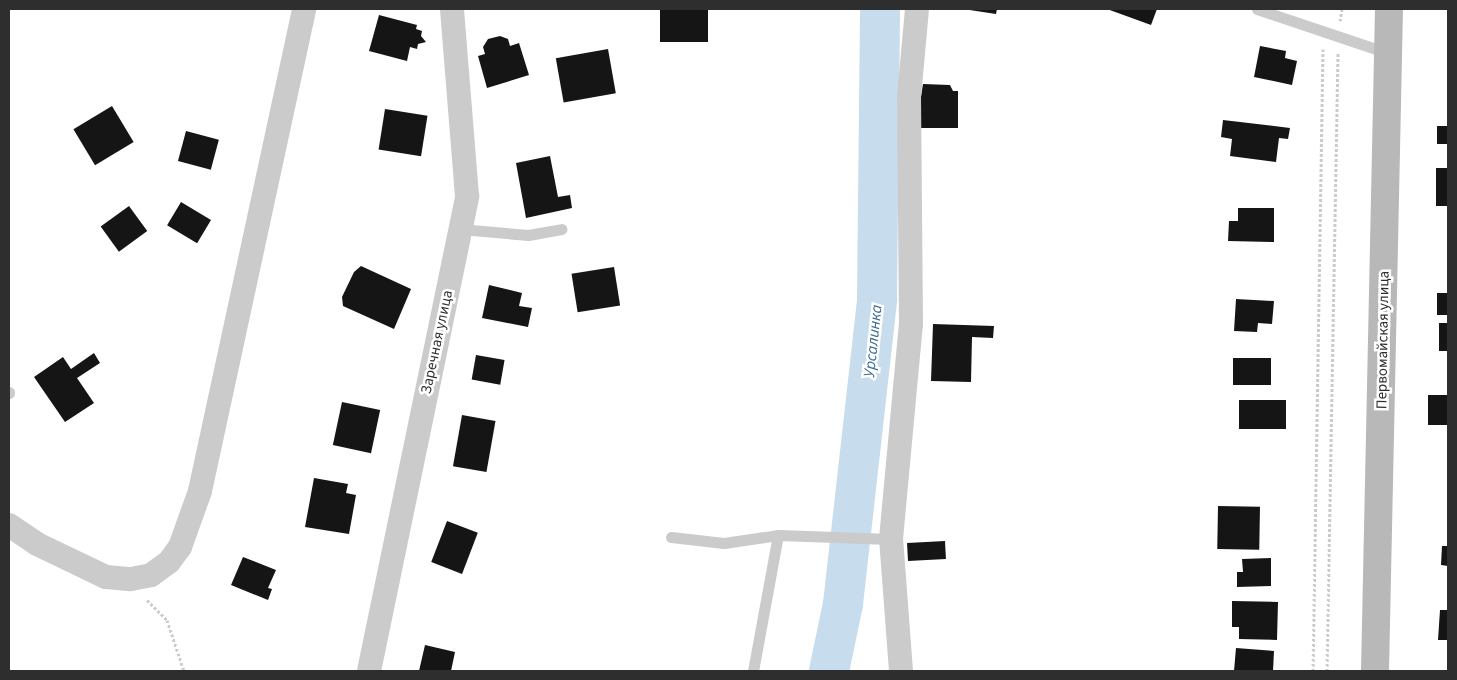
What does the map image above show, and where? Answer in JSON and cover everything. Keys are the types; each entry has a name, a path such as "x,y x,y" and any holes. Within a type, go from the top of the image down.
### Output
{"main road":[{"name":"Первомайская улица","path":"1375,671 1389,9"}],"street":[{"path":"9,526 37,544 106,577 131,580 151,575 170,562 180,547 200,491 304,9"},
{"name":"Заречная улица","path":"369,671 466,196 452,9"},
{"path":"901,671 891,539 911,324 909,97 917,9"}],"lane":[{"path":"1257,9 1389,54"},
{"path":"460,229 528,235 560,229"},
{"path":"671,537 724,543 778,535 891,539"},
{"path":"753,671 778,535"}],"path":[{"path":"1327,671 1338,37 1342,9"},
{"path":"1313,671 1324,32"},
{"path":"131,580 167,620 184,671"}],"building":[{"path":"660,9 708,9 708,42 660,42"},
{"path":"963,9 997,9 996,14"},
{"path":"1107,9 1157,9 1151,25"},
{"path":"379,15 417,25 416,29 422,31 421,36 426,42 418,44 417,49 410,47 407,61 369,51"},
{"path":"500,36 508,39 510,46 519,43 529,75 487,88 478,56 485,54 483,47 488,39"},
{"path":"1260,46 1286,51 1285,58 1297,61 1292,85 1254,77"},
{"path":"608,49 616,93 564,103 556,58"},
{"path":"923,84 950,85 953,91 958,91 958,128 916,128"},
{"path":"112,106 134,142 95,165 73,129"},
{"path":"385,109 427,116 421,156 379,149"},
{"path":"1223,120 1290,128 1288,139 1279,138 1276,162 1230,156 1232,139 1221,137"},
{"path":"1437,126 1448,126 1448,144 1437,144"},
{"path":"186,131 219,140 211,170 178,161"},
{"path":"550,156 558,197 570,195 572,208 526,218 516,163"},
{"path":"1436,168 1448,168 1448,206 1436,206"},
{"path":"181,202 211,220 197,243 167,225"},
{"path":"129,206 147,231 119,252 101,227"},
{"path":"1238,208 1274,208 1274,242 1228,241 1229,221 1238,221"},
{"path":"361,266 411,289 394,329 343,306 342,297 354,272"},
{"path":"614,267 620,306 578,312 572,274"},
{"path":"489,285 522,293 519,306 532,308 528,327 482,318"},
{"path":"1437,293 1448,293 1448,315 1437,315"},
{"path":"1236,299 1274,301 1272,324 1258,323 1257,332 1234,331"},
{"path":"1439,323 1448,323 1448,351 1439,351"},
{"path":"933,324 994,326 993,338 972,337 971,382 931,381"},
{"path":"94,353 100,363 77,378 94,403 65,422 34,377 63,357 71,369"},
{"path":"476,355 505,360 500,385 472,380"},
{"path":"1233,358 1271,358 1271,385 1233,385"},
{"path":"1428,395 1448,395 1448,425 1428,425"},
{"path":"1239,400 1286,400 1286,429 1239,429"},
{"path":"342,402 380,410 371,453 333,445"},
{"path":"462,415 495,421 486,472 453,466"},
{"path":"314,478 348,484 346,493 356,495 349,534 305,527"},
{"path":"1218,506 1260,507 1259,550 1217,549"},
{"path":"447,521 478,533 462,574 431,562"},
{"path":"945,541 946,559 908,561 907,543"},
{"path":"1442,546 1448,546 1448,566 1441,565"},
{"path":"243,557 276,570 268,588 272,589 268,600 231,585"},
{"path":"1271,558 1271,586 1237,587 1237,572 1243,572 1242,559"},
{"path":"1232,601 1278,602 1277,640 1239,639 1239,627 1232,627"},
{"path":"1440,610 1448,610 1448,640 1438,640"},
{"path":"425,645 455,652 451,671 419,671"},
{"path":"1236,648 1274,651 1273,671 1234,671"}],"waterway":[{"name":"Урсалинка","path":"829,671 843,604 877,299 880,9"}]}
